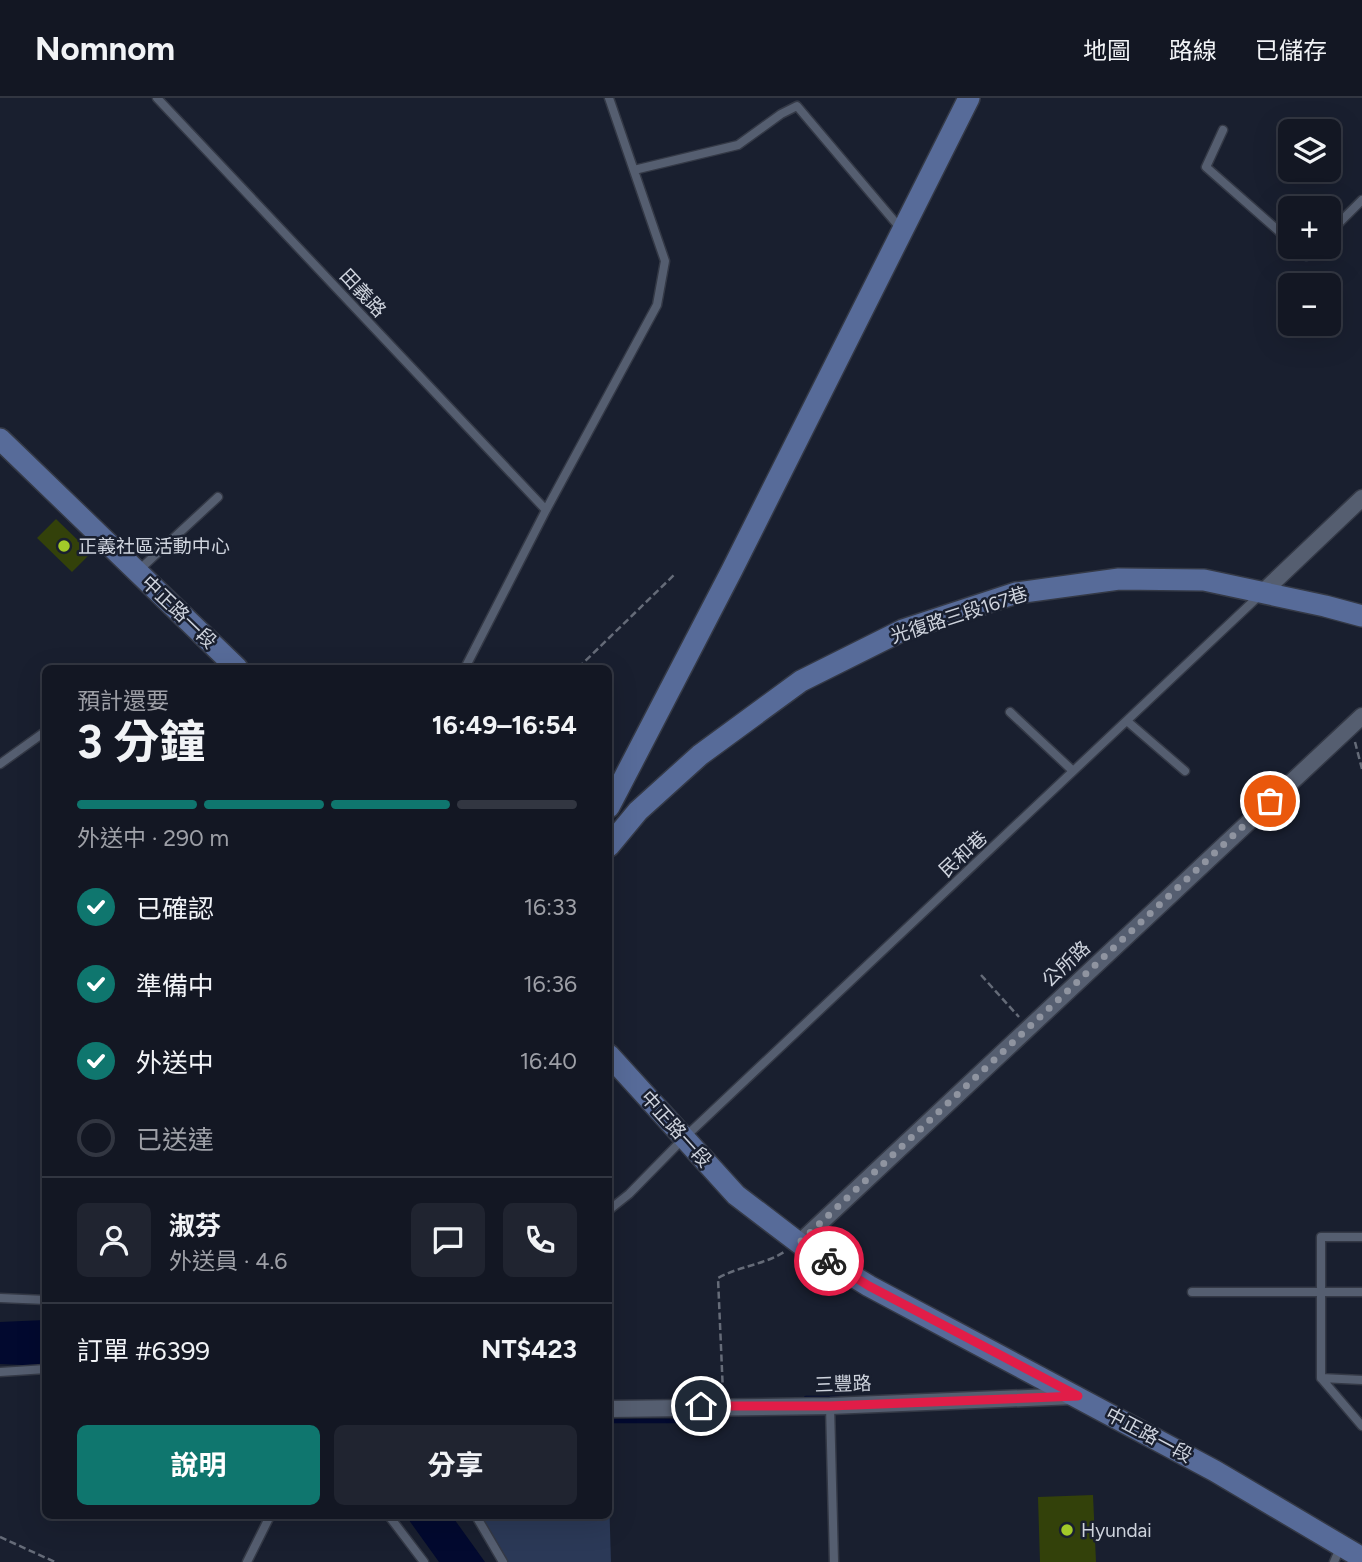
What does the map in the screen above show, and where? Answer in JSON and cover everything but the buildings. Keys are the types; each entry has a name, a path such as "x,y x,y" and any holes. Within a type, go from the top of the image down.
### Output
{"street":[{"path":"638,811 624,809 612,801 969,98"},
{"name":"中正路一段","path":"0,439 234,665"},
{"path":"1263,592 1362,498"},
{"name":"光復路三段167巷","path":"612,842 638,811 699,755 801,681 903,630 1016,593 1119,579 1204,580 1362,616"},
{"name":"公所路","path":"799,1243 1356,721"},
{"name":"中正路一段","path":"612,1058 736,1195 799,1243 869,1286 1215,1471 1338,1554 1362,1558"},
{"name":"三豐路","path":"612,1409 830,1406 1078,1396"}],"lane":[{"name":"田義路","path":"157,98 546,510"},
{"path":"467,665 546,510 657,305 665,261 609,98"},
{"path":"634,170 738,145 781,114 797,106 903,231"},
{"path":"1223,130 1206,167 1278,230"},
{"path":"1341,221 1362,201"},
{"path":"137,572 218,497"},
{"name":"民和巷","path":"612,1208 1263,592"},
{"path":"1010,712 1073,771"},
{"path":"1127,720 1185,771"},
{"path":"0,764 42,735"},
{"path":"1362,1237 1321,1237 1321,1378 1362,1426"},
{"path":"1192,1292 1362,1292"},
{"path":"0,1298 42,1300"},
{"path":"0,1372 42,1369"},
{"path":"1321,1378 1362,1380"},
{"path":"830,1406 834,1562"},
{"path":"247,1562 268,1519"},
{"path":"391,1519 424,1562"},
{"path":"478,1519 503,1562"}],"path":[{"path":"581,665 675,574"},
{"path":"1356,721 1362,769"},
{"path":"981,975 1028,1027"},
{"path":"729,1406 718,1278 735,1269 778,1256 799,1243"},
{"path":"0,1537 55,1562"}],"shaded area":[{"path":"42,1320 42,1366 0,1364 0,1322"},
{"path":"408,1519 454,1519 485,1562 439,1562"},
{"path":"480,1519 610,1519 611,1562 507,1562"}],"waterway":[{"path":"806,1398 839,1398"},
{"path":"612,1421 700,1421 713,1414"}],"way so far":[{"path":"829,1261 799,1243 1270,801"}],"place":[{"name":"正義社區活動中心","path":"64,546"},
{"name":"Hyundai","path":"1067,1530"}],"route":[{"path":"701,1406 830,1406 1078,1396 869,1286 829,1261"}]}
